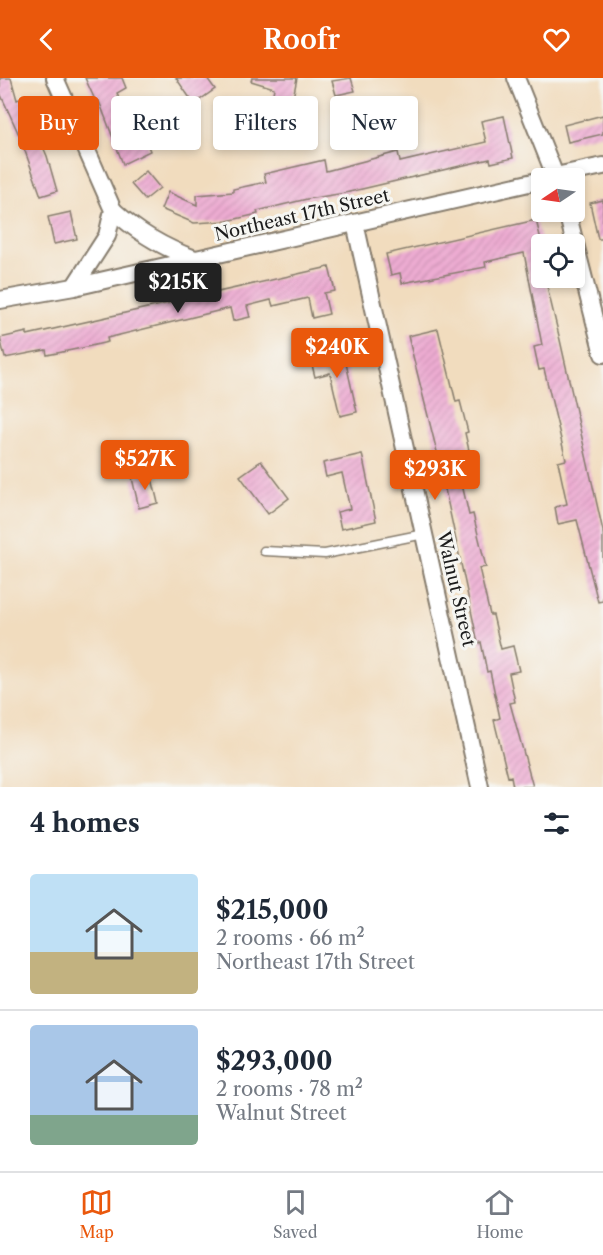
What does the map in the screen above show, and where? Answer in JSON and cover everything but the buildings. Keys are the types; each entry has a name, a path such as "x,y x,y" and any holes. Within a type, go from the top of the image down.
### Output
{"street":[{"path":"56,78 113,210 141,233 166,248 195,259"},
{"path":"516,78 547,168"},
{"name":"Northeast 17th Street","path":"585,170 603,166"},
{"name":"Northeast 17th Street","path":"0,300 74,287 531,182"},
{"path":"74,287 107,236 113,210"},
{"path":"570,222 603,354"},
{"name":"Walnut Street","path":"355,224 480,787"}],"lane":[{"path":"264,550 325,554 424,534"}]}
